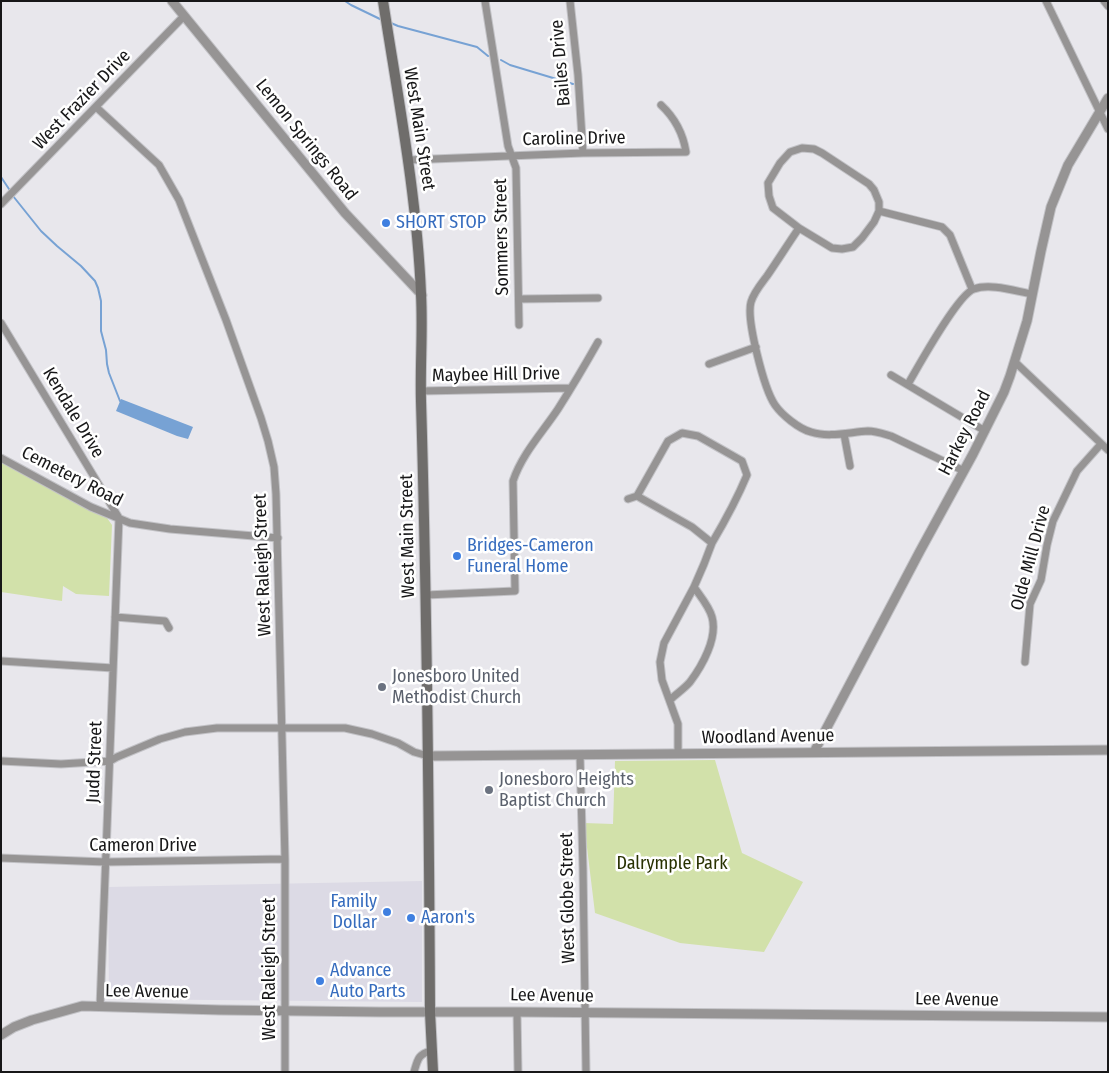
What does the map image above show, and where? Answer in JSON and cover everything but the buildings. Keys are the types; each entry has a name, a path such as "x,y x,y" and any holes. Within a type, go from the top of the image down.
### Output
{"main road":[{"name":"West Main Street","path":"383,1 415,210 422,294 421,391 426,595 430,1012 433,1072"}],"street":[{"name":"Lemon Springs Road","path":"172,1 345,213 422,294"},
{"name":"Sommers Street","path":"485,1 508,146 516,168 519,325"},
{"name":"Bailes Drive","path":"570,1 578,75 583,153"},
{"path":"1046,1 1108,129"},
{"path":"1104,1 1108,6"},
{"name":"West Frazier Drive","path":"1,204 184,16"},
{"name":"Harkey Road","path":"814,752 1004,392 1027,321 1047,222 1056,194 1068,165 1108,98"},
{"name":"Caroline Drive","path":"408,160 583,153 686,152 685,143 678,126 662,104"},
{"name":"West Raleigh Street","path":"96,107 159,165 179,200 226,320 268,441 274,467 278,538 283,727 285,1072"},
{"path":"802,148 814,149 869,184 877,197 879,211 874,222 862,238 853,246 842,249 832,248 799,228 773,208 769,196 768,183 780,163 790,152 802,148"},
{"path":"879,211 942,227 950,235 972,289"},
{"path":"799,228 751,301 750,316 756,347 770,395 780,411 800,426 819,434 869,431 882,433 964,471"},
{"path":"908,384 956,306 972,289 991,287 1032,294"},
{"path":"519,299 598,298"},
{"name":"Kendale Drive","path":"1,323 119,518"},
{"path":"426,595 516,591 513,481 517,468 558,409 598,342"},
{"path":"709,364 756,347"},
{"path":"1015,362 1108,450"},
{"path":"891,375 985,431"},
{"name":"Maybee Hill Drive","path":"421,391 571,388"},
{"path":"628,499 637,496 668,441 682,433 698,436 742,461 746,475 740,491 712,543 694,587 664,643 660,662 662,680 678,724 678,754"},
{"path":"844,434 850,466"},
{"name":"Olde Mill Drive","path":"1025,662 1030,604 1040,580 1053,521 1077,471 1101,444"},
{"name":"Cemetery Road","path":"1,458 91,507 130,523 278,538"},
{"path":"637,496 692,527 712,543"},
{"name":"Judd Street","path":"100,1007 119,518"},
{"path":"670,700 689,683 711,644 712,617 706,604 694,587"},
{"path":"115,618 165,621 169,628"},
{"path":"1,662 113,668"},
{"path":"1,761 61,764 110,762 116,757 160,739 185,732 217,728 283,727 348,728 398,743 414,752 428,756"},
{"name":"Woodland Avenue","path":"428,756 1108,750"},
{"name":"West Globe Street","path":"580,755 586,1072"},
{"name":"Cameron Drive","path":"1,858 106,862 285,859"},
{"name":"Lee Avenue","path":"2,1032 32,1020 82,1006 284,1011 1108,1017"},
{"path":"517,1012 518,1072"},
{"path":"414,1072 421,1054 432,1050"}],"shaded area":[{"path":"422,881 422,1002 109,999 108,887"}],"green space":[{"path":"1,462 107,518 112,525 109,596 76,594 63,586 62,601 1,592"},
{"name":"Dalrymple Park","path":"715,760 742,853 803,882 764,952 680,943 595,913 584,823 613,824 615,761"}],"water":[{"path":"121,399 193,427 188,439 116,411"}],"waterway":[{"path":"345,1 382,20"},
{"path":"391,23 477,47 488,56"},
{"path":"501,60 510,65 573,84"},
{"path":"1,177 11,192"},
{"path":"13,196 41,231 95,281 101,301 101,331 109,373 122,402"}],"place":[{"name":"SHORT STOP","path":"386,223"},
{"name":"Bridges-Cameron Funeral Home","path":"457,556"},
{"name":"Jonesboro United Methodist Church","path":"382,687"},
{"name":"Jonesboro Heights Baptist Church","path":"489,790"},
{"name":"Family Dollar","path":"387,912"},
{"name":"Aaron's","path":"411,918"},
{"name":"Advance Auto Parts","path":"320,981"}]}
